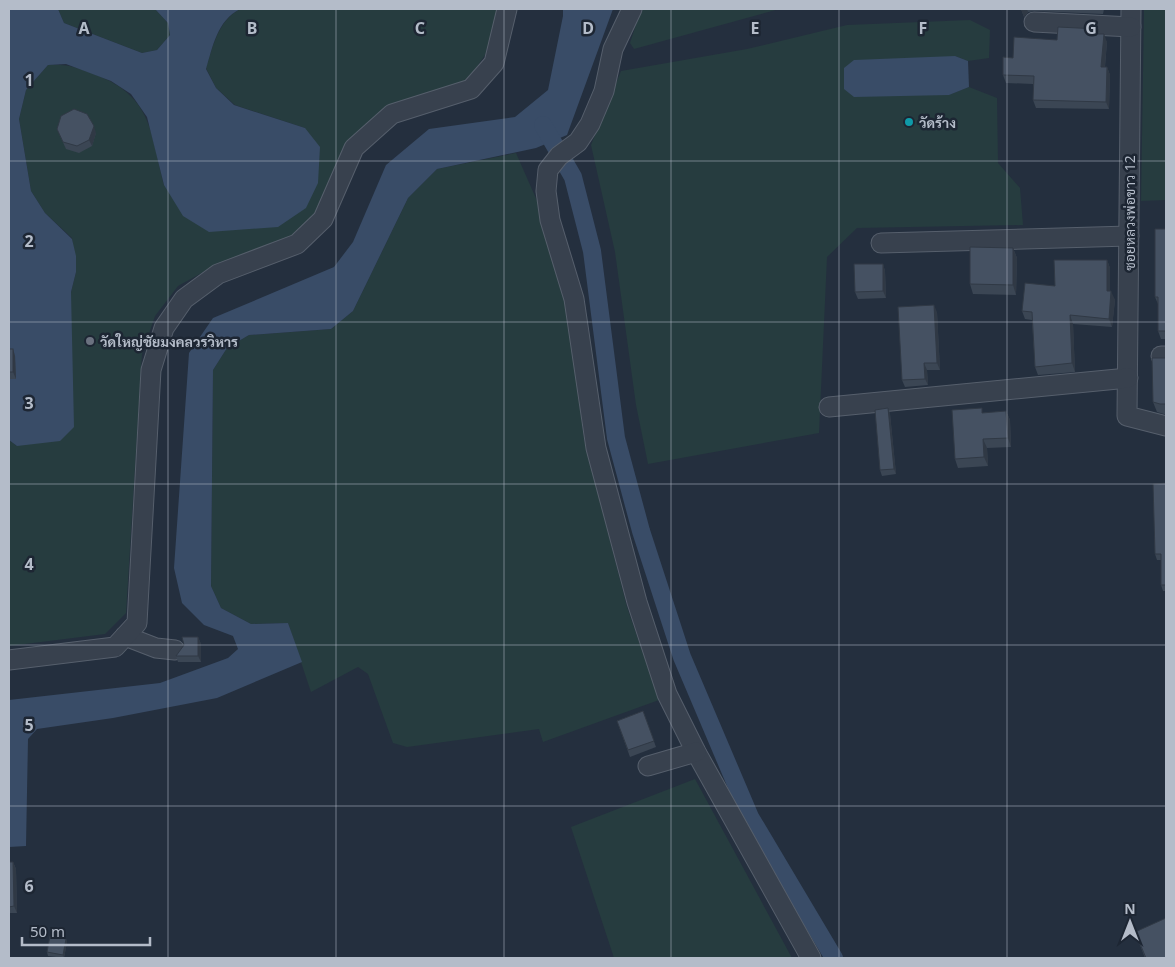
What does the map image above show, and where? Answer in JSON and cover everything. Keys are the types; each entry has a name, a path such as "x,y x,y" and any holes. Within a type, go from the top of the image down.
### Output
{"street":[{"path":"9,660 115,647 137,623 150,370 164,328 184,299 218,274 297,244 323,219 354,148 392,114 471,88 494,63 507,9"},
{"path":"632,9 613,49 604,91 590,124 578,142 559,156 548,170 546,191 550,220 574,299 596,448 637,602 667,694 696,752 811,958"},
{"path":"1034,22 1131,18"},
{"name":"ซอยหลวงพ่อขาว 12","path":"1131,18 1127,416 1166,426"},
{"path":"880,243 1129,236"},
{"path":"829,407 1128,378"},
{"path":"125,636 156,648 175,650"},
{"path":"648,766 696,752"}],"green space":[{"path":"58,9 155,9 168,23 170,35 157,50 142,53 64,23"},
{"name":"วัดใหญ่ชัยมงคลวรวิหาร","path":"240,9 497,9 497,13 485,55 468,80 388,108 318,214 293,237 216,265 178,286 155,316 142,354 126,613 105,634 9,646 9,440 17,446 71,292 76,272 72,238 45,213 31,191 19,119 26,90 48,65 73,67 114,84 128,94 139,106 146,119 152,133 164,185 305,128 235,105 216,88 206,68 221,27 226,20"},
{"path":"641,9 779,9 634,49 630,43"},
{"path":"1144,9 1166,9 1166,200 1141,201"},
{"path":"970,20 990,30 989,58 968,61 955,56 948,95 969,87 997,98 998,163 1020,188 1023,225 857,228 827,257 819,433 648,464 636,405 615,252 591,145 621,71 747,49 847,25"},
{"path":"516,153 542,212 566,301 584,439 627,607 659,700 543,742 539,729 407,747 393,743 368,674 358,667 311,692 288,623 251,624 221,608 211,586 213,370 227,348 249,335 331,329 353,311 408,198 437,169"},
{"path":"695,779 792,958 614,958 571,827"}],"water":[{"path":"9,9 58,9 64,23 142,53 157,50 170,35 168,23 155,9 240,9 232,14 221,27 211,52 206,69 216,88 234,105 305,128 320,147 318,183 306,208 278,227 209,232 183,216 164,185 147,117 131,94 111,81 66,64 48,65 26,90 19,119 31,191 45,213 72,239 76,256 76,272 71,292 74,427 60,441 17,446 9,440"},
{"path":"563,9 613,9 567,135 536,148 437,169 408,198 353,311 331,329 249,335 227,348 213,370 211,586 221,608 251,624 288,623 302,662 217,698 113,718 37,729 28,739 26,846 9,847 9,700 160,683 228,658 238,649 233,636 204,625 182,603 174,568 189,353 213,318 334,267 353,242 386,165 429,129 515,117 548,90"},
{"path":"955,56 968,61 969,87 949,95 854,97 844,89 844,68 854,60"}],"building":[{"path":"1058,27 1098,29 1098,34 1104,34 1101,67 1107,67 1106,102 1033,100 1034,76 1003,75 1003,57 1013,58 1014,37 1057,40"},
{"path":"74,109 87,114 94,126 89,140 77,146 63,142 57,129 61,116"},
{"path":"1155,229 1166,229 1166,331 1158,331 1158,297 1155,297"},
{"path":"970,247 1013,248 1013,285 970,284"},
{"path":"1054,260 1107,260 1107,291 1111,291 1109,319 1070,315 1072,363 1035,367 1032,312 1022,311 1025,283 1055,286"},
{"path":"854,264 883,264 883,291 855,292"},
{"path":"934,305 937,363 924,363 925,379 902,380 898,307"},
{"path":"9,349 13,349 13,372 9,372"},
{"path":"1152,358 1166,358 1166,404 1153,402"},
{"path":"888,408 894,469 880,470 875,410"},
{"path":"982,408 982,413 1006,411 1008,438 983,439 984,457 955,459 952,410"},
{"path":"1166,483 1166,585 1161,585 1161,554 1155,554 1153,484"},
{"path":"182,637 198,637 198,656 176,656 184,645"},
{"path":"643,711 654,741 628,750 617,721"},
{"path":"9,862 13,862 14,906 9,907"},
{"path":"1166,918 1166,958 1146,958 1135,932"},
{"path":"50,936 66,939 63,955 47,952"}],"waterway":[{"path":"543,125 573,177 592,251 616,438 641,531 682,657 750,817 834,958"}],"place":[{"name":"วัดร้าง","path":"909,122"},
{"name":"วัดใหญ่ชัยมงคลวรวิหาร","path":"90,341"}]}
